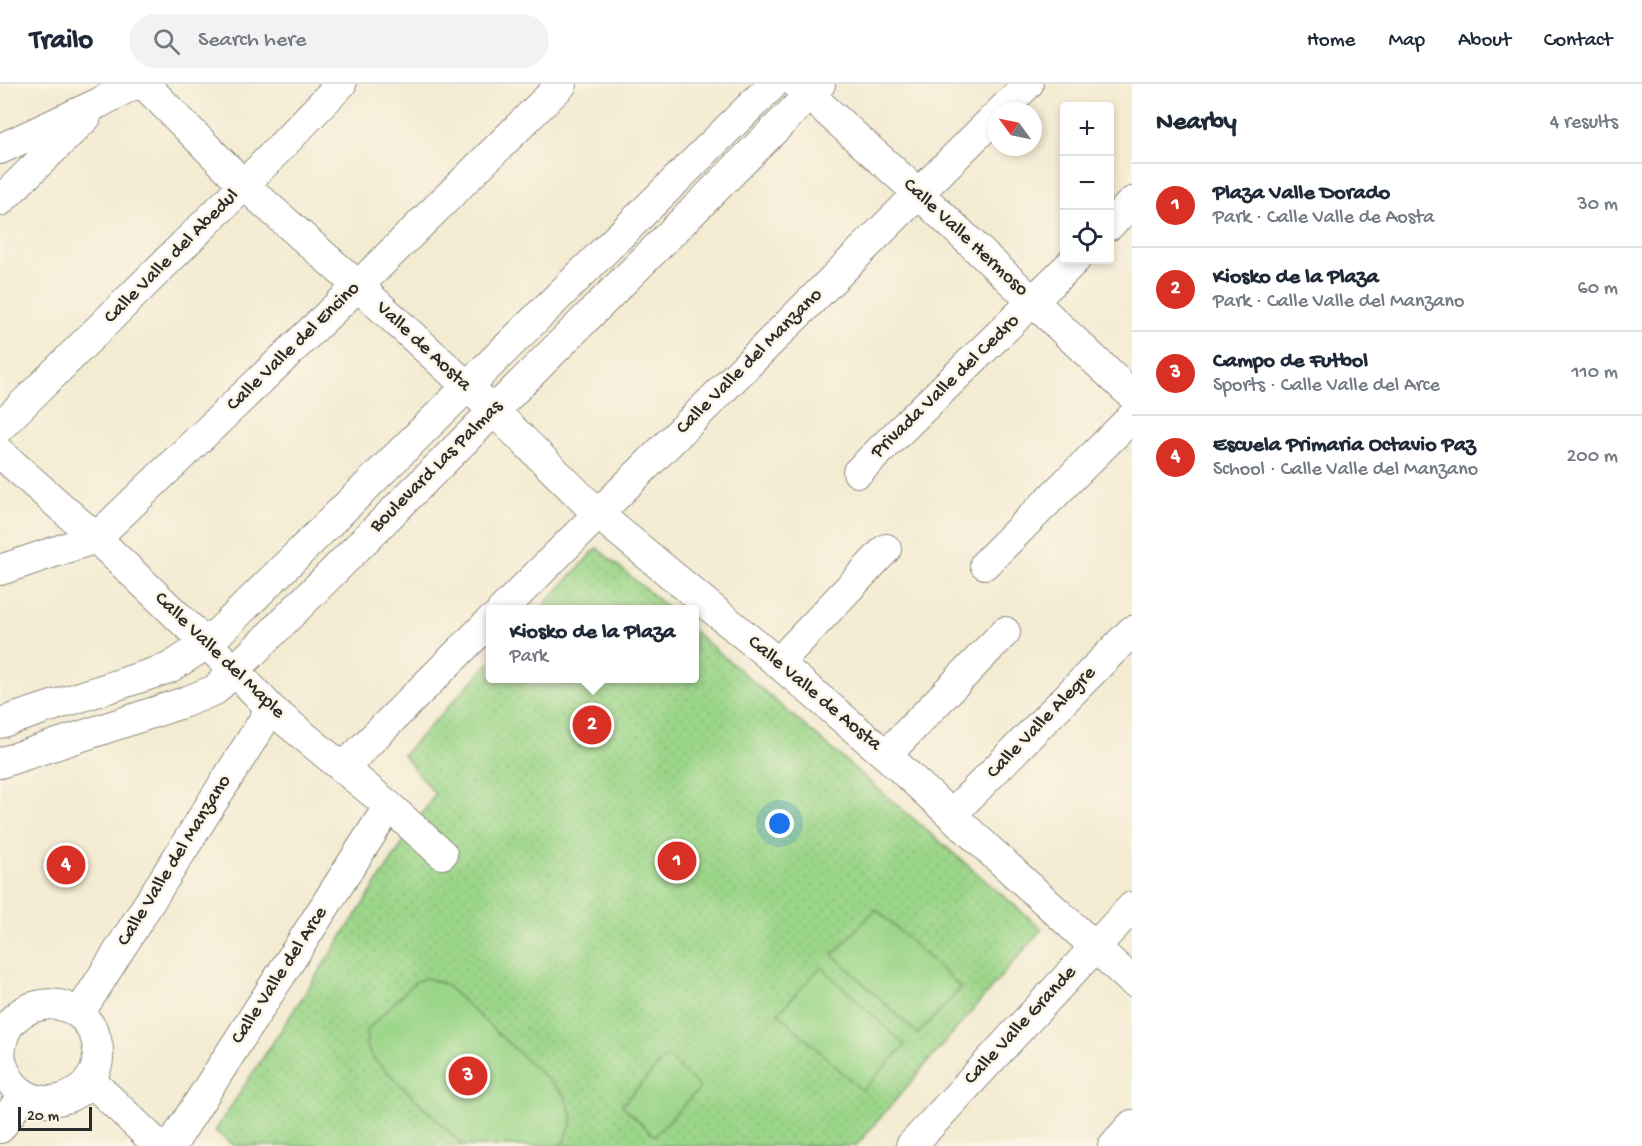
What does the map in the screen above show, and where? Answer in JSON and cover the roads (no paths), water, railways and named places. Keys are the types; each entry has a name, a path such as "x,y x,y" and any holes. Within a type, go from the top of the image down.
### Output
{"street":[{"path":"0,148 99,103 134,84"},
{"name":"Valle de Aosta","path":"144,84 244,185 494,411"},
{"name":"Calle Valle del Abedul","path":"0,427 244,185 341,84"},
{"name":"Calle Valle del Encino","path":"0,570 96,538 358,286 562,84"},
{"name":"Boulevard Las Palmas","path":"0,723 169,668 207,644 773,84"},
{"path":"1010,102 1028,84"},
{"name":"Boulevard Las Palmas","path":"0,763 216,690 494,411 808,88"},
{"name":"Calle Valle Hermoso","path":"808,88 1132,394"},
{"path":"0,201 99,103"},
{"name":"Calle Valle del Manzano","path":"506,605 988,124"},
{"path":"1114,221 1132,202"},
{"name":"Privada Valle del Cedro","path":"858,472 1071,264"},
{"name":"Calle Valle de Aosta","path":"494,411 597,514 886,755 1132,981"},
{"path":"985,564 1132,417"},
{"name":"Calle Valle del Maple","path":"0,453 96,538 235,671 271,709 389,806 442,854"},
{"path":"778,663 886,549"},
{"path":"343,768 486,625"},
{"name":"Calle Valle Alegre","path":"952,814 1132,631"},
{"path":"886,755 1005,632"},
{"name":"Calle Valle del Manzano","path":"78,1014 271,709"},
{"name":"Calle Valle del Arce","path":"171,1146 389,806"},
{"name":"Calle Valle Grande","path":"911,1146 1132,907"},
{"path":"49,1004 64,1006 78,1014 94,1033 97,1044 95,1068 90,1080 76,1093 60,1101 40,1101 23,1095 11,1084 3,1071 0,1055 2,1040 8,1025 20,1014 34,1006 49,1004"},
{"path":"90,1080 159,1146"},
{"path":"0,1128 23,1095"},
{"path":"1113,1146 1132,1125"}],"place":[{"name":"Kiosko de la Plaza","path":"592,725"},
{"name":"Plaza Valle Dorado","path":"677,861"},
{"name":"Escuela Primaria Octavio Paz","path":"66,865"},
{"name":"Campo de Futbol","path":"468,1076"}]}
